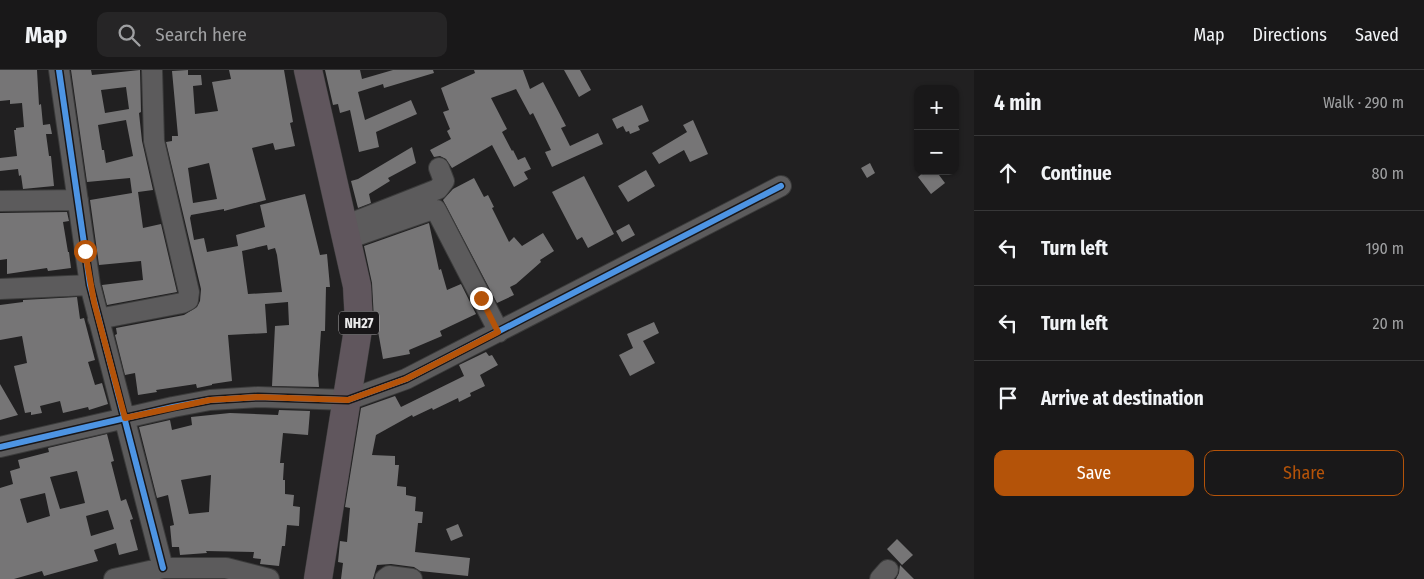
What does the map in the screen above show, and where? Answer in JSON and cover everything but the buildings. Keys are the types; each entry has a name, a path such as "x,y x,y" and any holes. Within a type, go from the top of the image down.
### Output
{"highway":[{"name":"NH27","path":"308,70 357,286 359,323 318,579"}],"street":[{"path":"59,70 90,285 125,418 153,573"},
{"path":"98,319 182,303 188,300 189,292 154,141 152,70"},
{"path":"345,233 438,189 444,181 439,168"},
{"path":"0,447 210,400 258,397 348,400 406,379 781,186"},
{"path":"0,201 78,200"},
{"path":"345,233 436,210 498,332"},
{"path":"0,289 90,285"},
{"path":"114,579 153,573 226,568 269,579"},
{"path":"385,579 389,576 412,579"}],"cycle path":[{"path":"59,70 90,285 163,568"},
{"path":"0,447 210,400 258,397 348,400 406,379 781,186"}],"route":[{"path":"85,251 98,319 125,418 210,400 258,397 348,400 406,379 498,332 481,298"}]}
